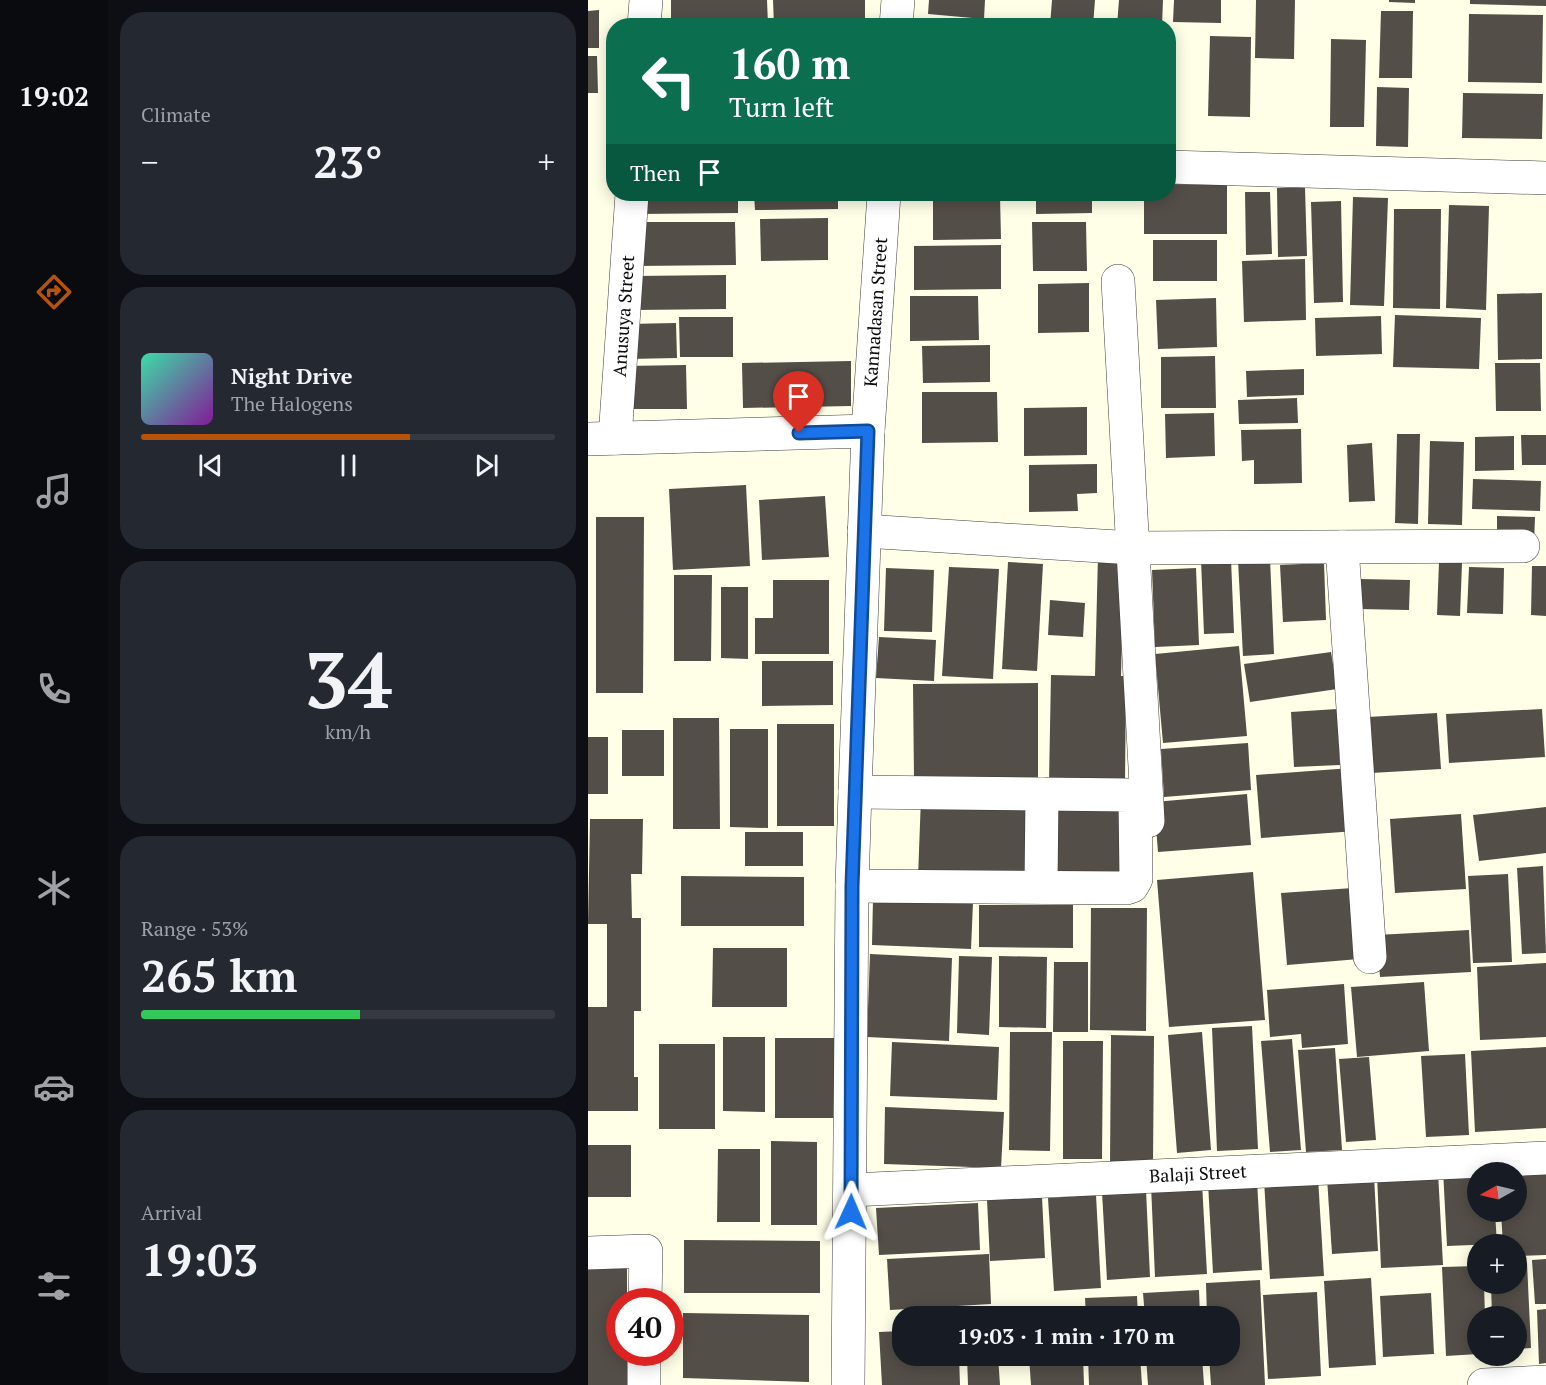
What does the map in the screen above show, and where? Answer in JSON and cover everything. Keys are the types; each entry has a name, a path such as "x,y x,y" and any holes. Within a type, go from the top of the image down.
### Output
{"street":[{"path":"645,18 646,0"},
{"path":"896,18 897,0"},
{"path":"1176,167 1546,178"},
{"name":"Anusuya Street","path":"602,438 631,201"},
{"name":"Kannadasan Street","path":"848,1385 852,886 868,431 884,201"},
{"path":"1118,281 1151,876"},
{"path":"602,438 868,431"},
{"path":"864,531 1133,548 1522,546"},
{"path":"1342,547 1370,957"},
{"path":"852,886 1126,888 1132,886 1136,879 1134,797 1130,795 855,792"},
{"path":"1041,887 1042,794"},
{"name":"Balaji Street","path":"851,1191 1546,1158"},
{"path":"588,1252 646,1251 645,1288"},
{"path":"644,1366 644,1385"},
{"path":"1484,1385 1546,1382"}],"building":[{"path":"671,0 767,0 768,18 671,18"},
{"path":"773,0 865,0 865,18 774,18"},
{"path":"929,0 985,0 984,18 928,14"},
{"path":"1052,0 1095,0 1094,18 1051,18"},
{"path":"1119,0 1163,0 1162,18 1118,18"},
{"path":"1174,0 1221,0 1221,23 1176,22 1176,18 1173,18"},
{"path":"1256,0 1295,0 1294,59 1255,58"},
{"path":"1389,0 1415,0 1415,3 1389,2"},
{"path":"1470,0 1546,0 1546,6 1470,4"},
{"path":"599,10 599,48 588,48 588,11"},
{"path":"1381,11 1413,11 1412,78 1379,78"},
{"path":"1469,14 1543,15 1542,83 1468,82"},
{"path":"1210,36 1251,37 1250,117 1208,116"},
{"path":"1331,39 1366,40 1364,127 1330,127"},
{"path":"588,56 597,56 598,93 588,93"},
{"path":"1377,87 1409,88 1408,147 1376,146"},
{"path":"1463,93 1543,94 1542,139 1462,138"},
{"path":"1176,184 1227,185 1227,234 1144,234 1144,201 1176,201"},
{"path":"1305,187 1307,256 1278,257 1277,188"},
{"path":"1245,192 1270,192 1272,254 1246,255"},
{"path":"1353,197 1388,198 1384,306 1350,305"},
{"path":"637,201 738,201 738,213 638,214"},
{"path":"754,201 838,201 838,209 755,210"},
{"path":"933,201 1000,201 1001,239 933,240"},
{"path":"1036,201 1092,201 1092,213 1036,214"},
{"path":"1341,201 1343,302 1314,303 1311,202"},
{"path":"1449,205 1489,206 1486,310 1446,308"},
{"path":"1394,209 1441,209 1440,309 1393,308"},
{"path":"828,218 828,260 761,261 760,219"},
{"path":"635,222 735,222 736,265 636,266"},
{"path":"1032,222 1086,222 1087,271 1033,271"},
{"path":"1153,240 1217,240 1217,281 1153,281"},
{"path":"1001,245 1001,289 914,290 914,246"},
{"path":"1305,259 1306,320 1244,322 1242,261"},
{"path":"726,275 726,309 634,310 634,276"},
{"path":"1089,283 1089,332 1038,333 1038,284"},
{"path":"1542,293 1542,359 1498,360 1497,294"},
{"path":"910,296 978,296 979,340 910,341"},
{"path":"1216,298 1217,347 1158,349 1156,300"},
{"path":"1395,315 1481,318 1479,369 1393,367"},
{"path":"1381,316 1382,354 1316,356 1315,318"},
{"path":"679,317 733,317 733,357 680,357"},
{"path":"676,323 677,358 628,359 627,324"},
{"path":"990,345 990,382 923,383 922,346"},
{"path":"1215,356 1216,408 1161,408 1161,357"},
{"path":"851,361 851,406 743,408 742,363"},
{"path":"1495,363 1540,363 1541,411 1496,411"},
{"path":"686,365 687,409 624,409 624,366"},
{"path":"1304,369 1304,395 1247,397 1246,371"},
{"path":"922,392 997,392 998,442 922,443"},
{"path":"1297,398 1298,423 1239,424 1238,400"},
{"path":"1087,407 1087,455 1024,456 1024,408"},
{"path":"1214,413 1215,456 1166,458 1165,414"},
{"path":"1301,429 1302,483 1254,484 1254,460 1242,461 1241,430"},
{"path":"1397,434 1420,434 1418,524 1395,523"},
{"path":"1521,435 1546,435 1546,465 1522,465"},
{"path":"1514,436 1514,470 1475,471 1475,437"},
{"path":"1430,441 1464,442 1462,525 1428,524"},
{"path":"1372,443 1375,501 1349,502 1347,445"},
{"path":"1097,464 1097,493 1077,494 1078,511 1029,512 1029,465"},
{"path":"1473,479 1541,481 1540,511 1472,509"},
{"path":"746,485 750,566 673,570 669,489"},
{"path":"825,496 829,557 762,560 759,500"},
{"path":"1497,516 1535,517 1534,543 1497,542"},
{"path":"596,517 644,517 643,693 596,693"},
{"path":"1098,554 1124,556 1121,676 1126,676 1125,783 1049,782 1051,675 1095,676"},
{"path":"1270,558 1274,654 1243,656 1238,560"},
{"path":"1231,559 1234,633 1204,634 1201,560"},
{"path":"1008,562 1043,564 1037,671 1002,669"},
{"path":"1439,562 1462,563 1460,616 1437,615"},
{"path":"1324,563 1326,620 1283,622 1280,565"},
{"path":"1532,566 1546,566 1546,616 1531,615"},
{"path":"949,567 999,569 993,679 942,676"},
{"path":"1469,567 1504,568 1503,614 1467,613"},
{"path":"886,568 934,570 932,632 884,631"},
{"path":"1196,568 1199,645 1155,647 1152,570"},
{"path":"674,575 712,575 711,661 674,661"},
{"path":"1359,579 1410,580 1409,610 1358,609"},
{"path":"773,580 829,580 829,654 755,654 755,618 773,618"},
{"path":"721,587 748,587 748,659 721,658"},
{"path":"1050,600 1085,603 1083,637 1048,635"},
{"path":"879,637 936,640 934,681 876,678"},
{"path":"1239,646 1247,736 1163,743 1155,654"},
{"path":"1331,652 1337,689 1250,702 1244,664"},
{"path":"762,661 833,661 833,705 762,706"},
{"path":"1038,683 1038,778 914,779 913,684"},
{"path":"1337,709 1340,765 1294,767 1291,712"},
{"path":"1542,709 1545,757 1449,763 1446,714"},
{"path":"1437,713 1441,769 1371,773 1368,717"},
{"path":"673,718 719,718 720,829 673,829"},
{"path":"777,724 834,724 834,826 777,826"},
{"path":"730,729 768,729 768,828 730,827"},
{"path":"622,730 664,730 664,776 622,776"},
{"path":"588,737 608,737 608,794 588,794"},
{"path":"1248,743 1251,790 1164,797 1161,749"},
{"path":"1351,768 1356,831 1261,838 1256,775"},
{"path":"1247,794 1251,845 1158,852 1154,802"},
{"path":"921,797 1037,802 1034,883 918,878"},
{"path":"1045,801 1128,802 1128,880 1045,879"},
{"path":"1546,807 1546,853 1479,861 1473,815"},
{"path":"1461,814 1466,889 1395,893 1390,819"},
{"path":"590,819 643,819 642,874 631,874 632,918 641,918 641,1011 634,1011 634,1077 638,1077 638,1111 588,1111 588,1007 607,1007 607,924 588,924"},
{"path":"745,832 803,832 803,866 745,866"},
{"path":"1543,866 1546,953 1522,954 1517,868"},
{"path":"1253,872 1265,1020 1169,1027 1157,880"},
{"path":"1508,874 1512,962 1473,963 1468,876"},
{"path":"681,876 804,877 804,926 681,926"},
{"path":"1353,888 1359,959 1287,965 1281,893"},
{"path":"873,899 973,903 971,949 872,945"},
{"path":"979,905 1073,905 1073,948 979,947"},
{"path":"1091,908 1147,908 1146,1031 1090,1030"},
{"path":"1469,930 1471,972 1380,977 1377,935"},
{"path":"713,948 787,948 787,1007 712,1007"},
{"path":"870,954 952,958 949,1041 867,1037"},
{"path":"959,956 992,957 989,1035 957,1033"},
{"path":"999,956 1047,957 1046,1028 999,1027"},
{"path":"1054,962 1088,962 1088,1032 1053,1032"},
{"path":"1546,963 1546,1037 1480,1040 1477,967"},
{"path":"1424,982 1429,1051 1357,1057 1351,987"},
{"path":"1344,984 1348,1044 1302,1048 1301,1034 1270,1037 1267,990"},
{"path":"1252,1026 1258,1149 1217,1151 1212,1028"},
{"path":"1010,1032 1052,1032 1050,1151 1009,1150"},
{"path":"1202,1032 1211,1150 1177,1153 1168,1035"},
{"path":"1111,1035 1154,1036 1153,1165 1110,1164"},
{"path":"723,1037 765,1037 765,1112 723,1111"},
{"path":"775,1038 834,1038 834,1118 775,1118"},
{"path":"1292,1039 1301,1150 1270,1152 1261,1041"},
{"path":"1063,1041 1103,1041 1102,1159 1063,1159"},
{"path":"892,1042 999,1047 997,1100 890,1096"},
{"path":"659,1044 715,1044 715,1129 659,1129"},
{"path":"1546,1047 1546,1128 1475,1132 1471,1051"},
{"path":"1335,1048 1342,1150 1306,1152 1298,1050"},
{"path":"1465,1054 1469,1135 1426,1137 1421,1056"},
{"path":"1369,1057 1376,1140 1346,1142 1339,1059"},
{"path":"885,1107 1004,1112 1001,1168 884,1164"},
{"path":"771,1141 817,1142 817,1225 771,1225"},
{"path":"588,1145 631,1145 631,1197 588,1197"},
{"path":"718,1149 760,1149 760,1222 717,1222"},
{"path":"1546,1165 1546,1255 1527,1256 1527,1234 1502,1234 1502,1222 1527,1222 1527,1170"},
{"path":"1443,1170 1467,1172 1467,1222 1496,1222 1496,1234 1467,1234 1467,1245 1447,1246"},
{"path":"1438,1172 1443,1265 1381,1268 1377,1175"},
{"path":"1374,1176 1378,1251 1332,1254 1327,1178"},
{"path":"1318,1178 1324,1276 1270,1279 1264,1181"},
{"path":"1257,1181 1262,1270 1213,1273 1208,1183"},
{"path":"1202,1183 1207,1274 1155,1277 1151,1185"},
{"path":"1146,1190 1150,1277 1107,1280 1102,1192"},
{"path":"1096,1195 1101,1288 1054,1291 1048,1198"},
{"path":"1042,1197 1045,1258 990,1261 987,1200"},
{"path":"978,1203 980,1250 879,1255 876,1208"},
{"path":"684,1240 820,1241 820,1293 684,1293"},
{"path":"989,1254 991,1304 892,1306 890,1310 887,1259"},
{"path":"588,1258 627,1258 627,1288 606,1288 606,1366 627,1366 627,1385 588,1385"},
{"path":"1546,1259 1546,1304 1535,1304 1532,1260"},
{"path":"1527,1263 1531,1348 1527,1348 1527,1306 1492,1306 1491,1294 1527,1294"},
{"path":"1467,1266 1467,1294 1484,1294 1485,1306 1467,1306 1467,1355 1446,1356 1442,1267"},
{"path":"1371,1278 1376,1365 1329,1368 1324,1281"},
{"path":"1260,1280 1265,1385 1211,1385 1210,1366 1240,1366 1240,1306 1207,1306 1206,1283"},
{"path":"1199,1290 1200,1306 1144,1306 1143,1293"},
{"path":"1317,1292 1321,1376 1268,1379 1263,1295"},
{"path":"1431,1293 1434,1354 1383,1357 1380,1296"},
{"path":"1137,1296 1137,1306 1085,1306 1085,1298"},
{"path":"1546,1309 1546,1363 1539,1364 1537,1310"},
{"path":"684,1313 809,1315 809,1382 683,1378"},
{"path":"892,1331 892,1366 959,1366 960,1385 882,1385 879,1332"},
{"path":"967,1366 999,1366 1000,1385 968,1385"},
{"path":"1030,1366 1083,1366 1084,1385 1031,1385"},
{"path":"1088,1366 1141,1366 1142,1385 1089,1385"},
{"path":"1147,1366 1203,1366 1204,1385 1148,1385"}],"route":[{"path":"799,433 868,431 852,886 851,1212"}]}
